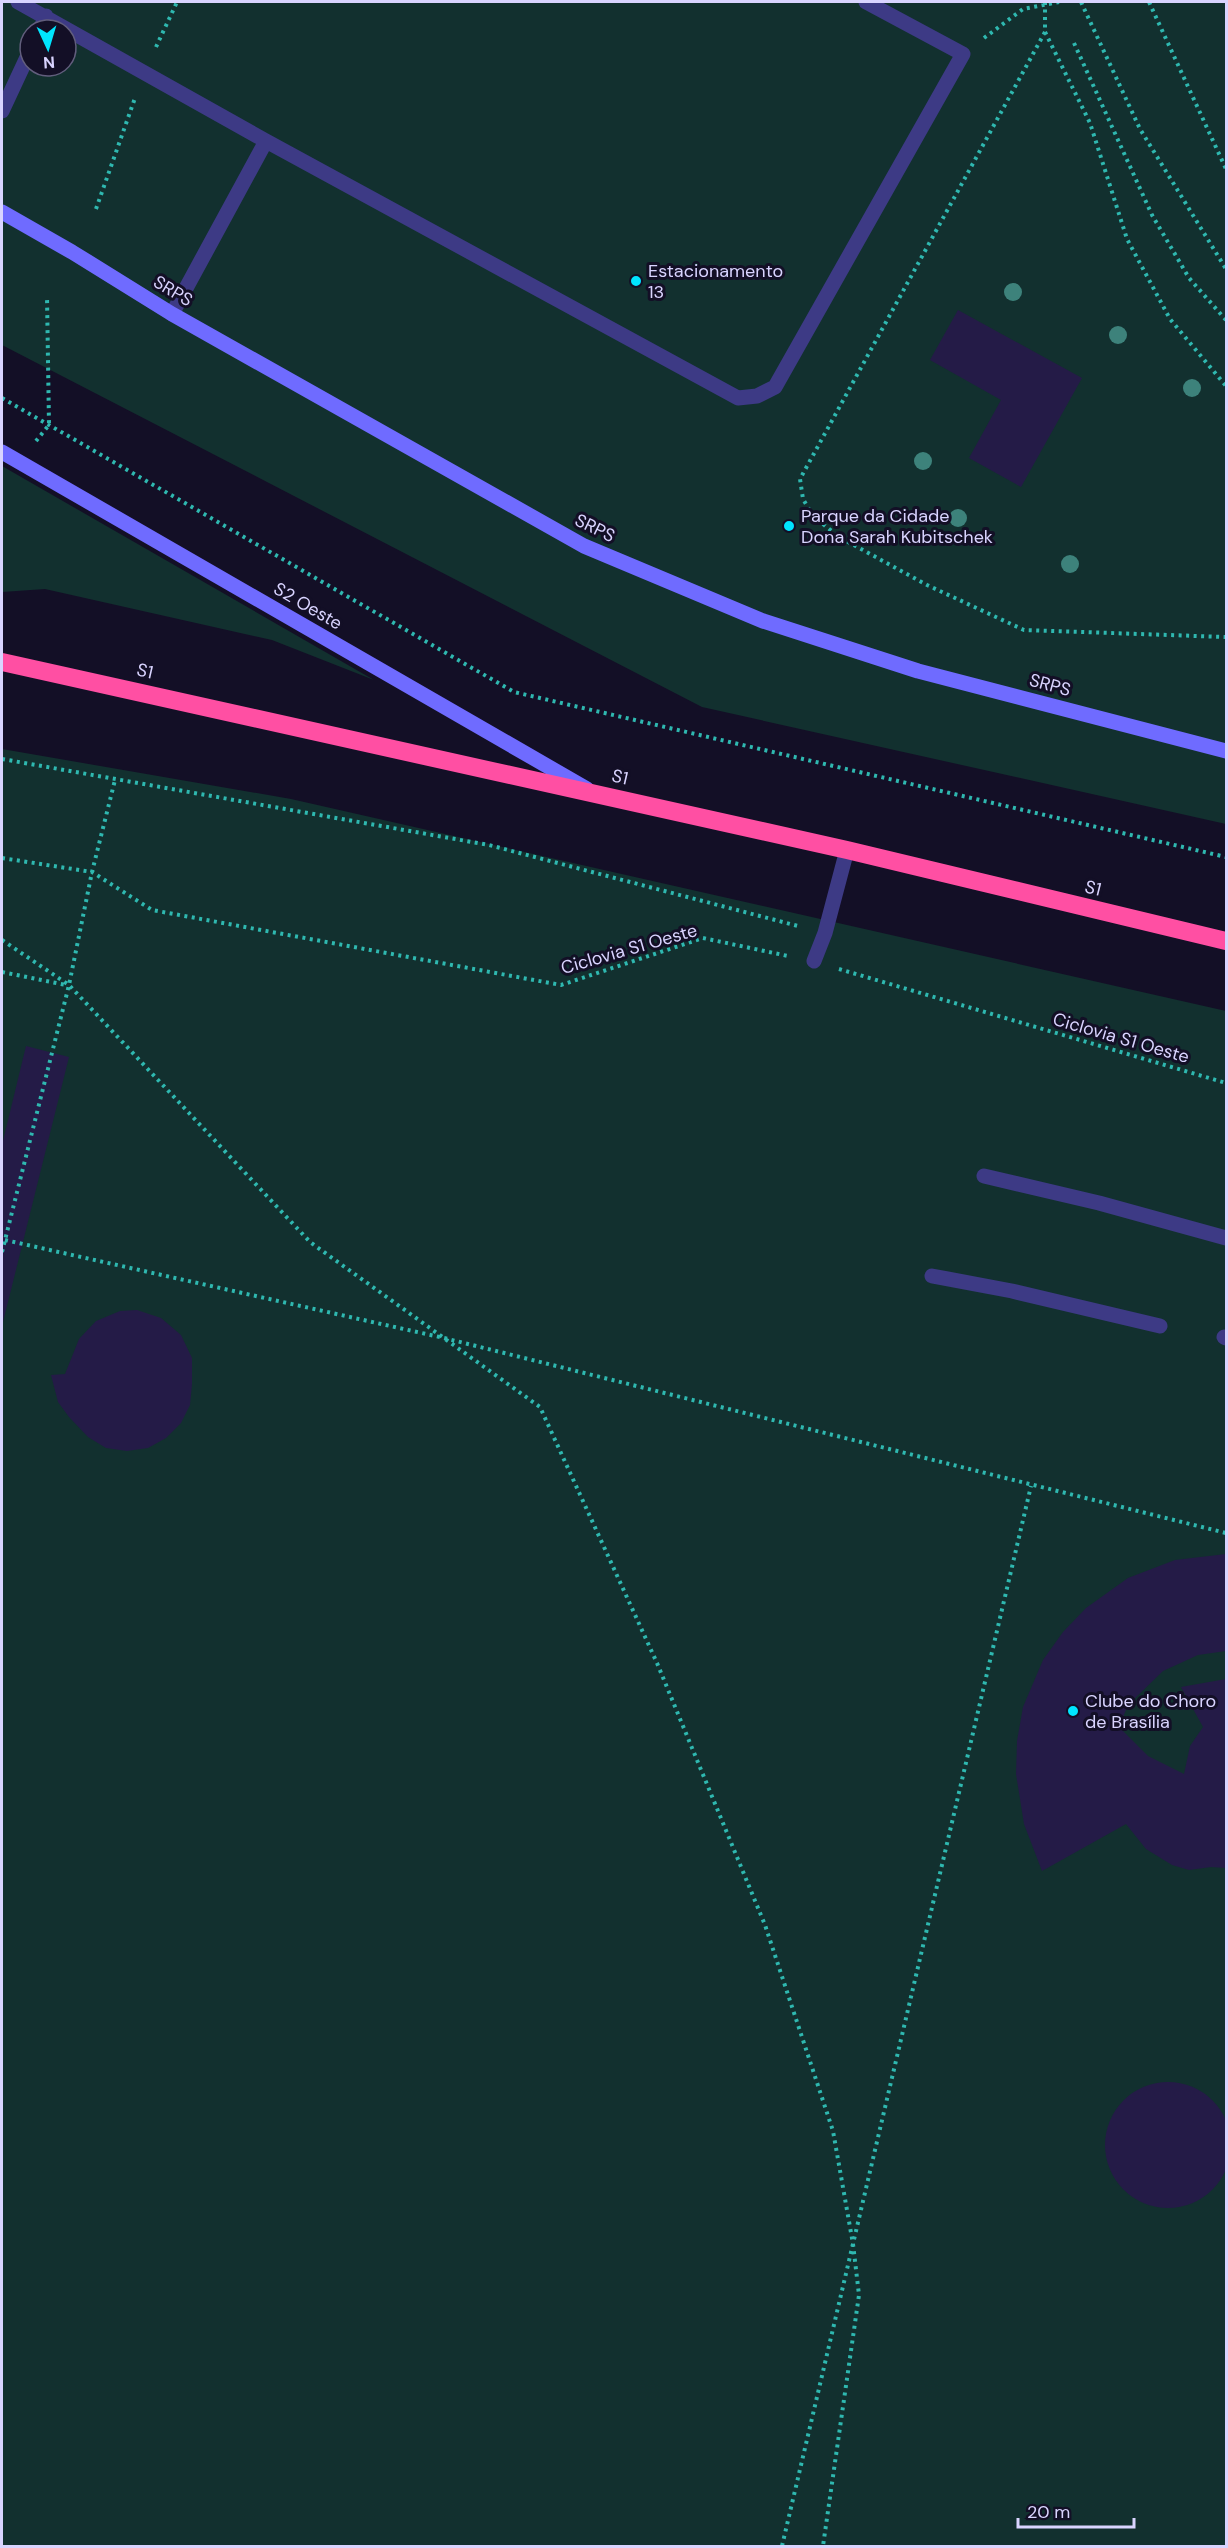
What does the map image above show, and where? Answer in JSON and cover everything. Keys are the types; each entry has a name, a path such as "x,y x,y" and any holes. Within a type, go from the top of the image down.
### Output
{"highway":[{"name":"S1","path":"2,662 847,850 1227,942"}],"main road":[{"name":"SRPS","path":"2,212 172,314 584,546 763,621 918,671 1227,751"},
{"name":"S2 Oeste","path":"2,452 595,793"}],"lane":[{"path":"18,2 37,18"},
{"path":"78,40 144,72 738,398 757,396 775,387 963,54 866,2"},
{"path":"2,111 18,77"},
{"path":"172,314 266,141"},
{"path":"814,962 825,933 847,850"},
{"path":"984,1176 1099,1203 1227,1238"},
{"path":"932,1276 1012,1291 1160,1326"}],"path":[{"path":"96,209 144,72 177,2"},
{"path":"963,54 1023,9 1059,2"},
{"path":"1081,2 1140,129 1227,269"},
{"path":"1149,2 1227,169"},
{"path":"1045,3 1045,32 1090,123 1127,239 1170,319 1227,386"},
{"path":"1045,32 800,479 803,499 813,516 838,537 927,585 1024,630 1227,637"},
{"path":"1074,43 1152,215 1189,278 1227,320"},
{"path":"19,462 49,425 47,297"},
{"path":"2,398 514,692 1227,857"},
{"path":"2,759 489,845 825,933"},
{"path":"2,1252 69,985 92,872 115,780"},
{"name":"Ciclovia S1 Oeste","path":"2,858 92,872 152,910 561,985 703,938 814,962 1227,1083"},
{"path":"2,940 69,985 310,1242 540,1407 657,1663 765,1925 833,2131 853,2244 859,2295 823,2547"},
{"path":"2,972 69,985"},
{"path":"5,1240 444,1338 1227,1533"},
{"path":"782,2547 1031,1486"}],"green space":[{"name":"Parque da Cidade Dona Sarah Kubitschek","path":"2,2 1226,2 1226,824 702,707 2,345"},
{"path":"2,466 374,680 272,640 45,589 2,592"},
{"path":"2,749 291,799 1226,1011 1226,2546 2,2546"}],"building":[{"path":"958,310 1082,378 1021,487 969,458 1001,400 930,360"},
{"path":"26,1046 69,1057 2,1326 2,1145"},
{"path":"137,1310 161,1318 181,1335 192,1358 190,1405 181,1423 166,1438 148,1448 127,1451 106,1448 88,1437 69,1417 58,1402 51,1375 65,1374 79,1339 96,1321 120,1311"},
{"name":"Clube do Choro de Brasília","path":"1226,1554 1226,1651 1198,1655 1163,1671 1128,1705 1119,1727 1148,1756 1184,1774 1190,1746 1203,1727 1181,1687 1226,1679 1226,1868 1211,1867 1189,1870 1172,1865 1146,1849 1126,1824 1042,1871 1024,1824 1016,1774 1017,1741 1023,1707 1043,1660 1063,1632 1086,1608 1128,1578 1175,1560"},
{"path":"1168,2082 1192,2086 1213,2100 1227,2121 1231,2145 1227,2169 1213,2190 1192,2204 1168,2208 1144,2204 1123,2190 1109,2169 1105,2145 1109,2121 1123,2100 1144,2086"}],"place":[{"name":"Estacionamento 13","path":"636,281"},
{"name":"Parque da Cidade Dona Sarah Kubitschek","path":"789,526"},
{"name":"Clube do Choro de Brasília","path":"1073,1711"}]}
